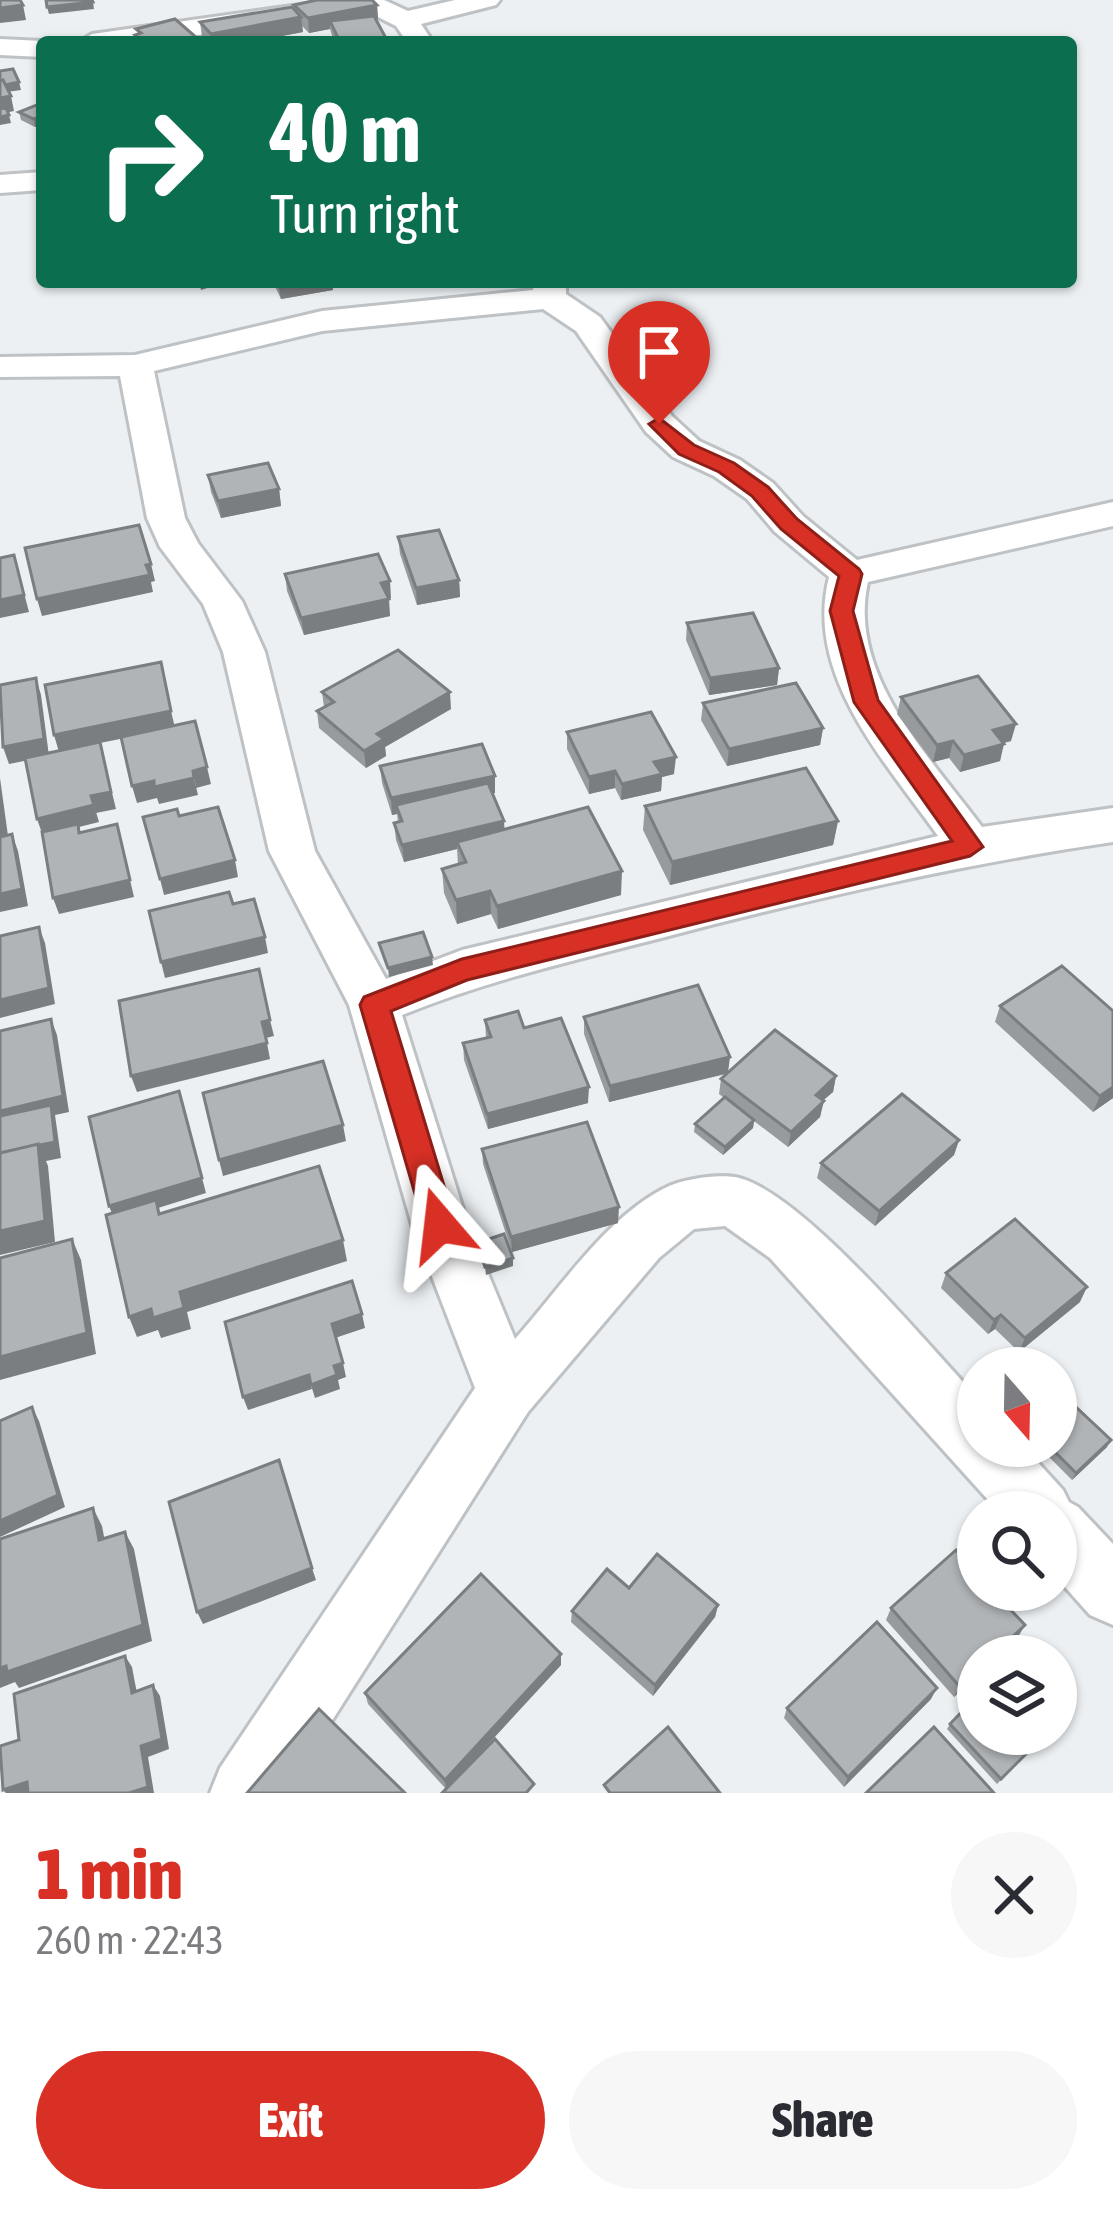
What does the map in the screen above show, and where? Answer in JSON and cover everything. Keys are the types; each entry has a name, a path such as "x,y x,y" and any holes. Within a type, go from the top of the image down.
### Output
{"street":[{"path":"135,36 369,3 412,31 487,0"},
{"path":"0,47 36,50"},
{"path":"0,184 36,181"},
{"path":"0,367 135,365 344,317 549,290 588,324 659,424 686,449 727,468 760,491 789,524 850,574"},
{"path":"135,365 166,518 180,547 222,601 244,652 292,850 374,1005 440,1225 507,1392"},
{"path":"850,574 1113,514"},
{"path":"850,574 841,611 866,702 970,847"},
{"path":"374,1005 462,970 970,847 1113,825"},
{"path":"245,1793 507,1392 639,1240 682,1206 733,1201 790,1240 957,1419"},
{"path":"1001,1467 1022,1491"},
{"path":"1077,1552 1113,1592"}],"building":[{"path":"0,0 20,0 23,5 0,8"},
{"path":"46,0 92,0 93,2 47,7"},
{"path":"372,0 377,5 308,18 294,5"},
{"path":"292,7 301,17 211,34 200,22"},
{"path":"374,16 385,36 337,36 330,21"},
{"path":"175,19 195,36 136,36 141,33 136,29"},
{"path":"13,69 19,82 5,85 0,71"},
{"path":"0,81 11,96 0,98"},
{"path":"36,105 36,118 19,112"},
{"path":"678,333 702,363 673,369 649,339"},
{"path":"268,463 279,489 218,501 208,475"},
{"path":"139,525 150,575 37,599 25,548"},
{"path":"439,530 459,580 416,588 398,537"},
{"path":"378,554 390,581 381,583 389,599 301,618 285,574"},
{"path":"14,555 24,595 0,600 0,558"},
{"path":"753,613 779,668 710,678 687,623"},
{"path":"398,650 450,692 377,734 384,739 364,751 317,711 334,702 322,692"},
{"path":"161,662 171,711 54,735 45,685"},
{"path":"978,676 1016,724 993,730 1004,744 964,755 953,741 937,745 901,697"},
{"path":"36,678 44,739 3,747 0,685"},
{"path":"796,683 823,728 729,749 703,703"},
{"path":"651,712 676,757 654,762 662,774 622,784 615,771 589,777 567,732"},
{"path":"195,721 207,767 193,771 194,778 154,787 154,781 132,786 121,737"},
{"path":"100,742 111,792 91,796 94,805 37,819 25,758"},
{"path":"482,744 495,776 391,798 380,766"},
{"path":"806,768 838,821 672,862 645,806"},
{"path":"488,783 504,821 402,845 394,823 402,821 396,805"},
{"path":"218,807 235,860 160,879 143,817 177,809 179,816"},
{"path":"588,807 622,871 497,906 490,891 456,900 442,869 466,862 457,842"},
{"path":"78,824 79,833 117,824 130,880 53,898 42,832"},
{"path":"12,834 22,889 0,894 0,837"},
{"path":"229,892 233,904 254,899 265,937 161,962 149,911"},
{"path":"39,927 49,988 0,1000 0,936"},
{"path":"423,932 432,957 388,968 379,943"},
{"path":"1062,966 1113,1011 1113,1087 1100,1096 1000,1006"},
{"path":"259,969 270,1020 262,1022 267,1043 131,1076 119,1001"},
{"path":"698,985 730,1057 610,1086 584,1017"},
{"path":"518,1011 524,1028 561,1018 589,1087 487,1114 463,1043 491,1037 485,1020"},
{"path":"51,1019 63,1096 0,1111 0,1031"},
{"path":"775,1030 836,1076 816,1095 824,1101 791,1132 721,1079"},
{"path":"323,1061 343,1125 219,1160 203,1093"},
{"path":"179,1091 202,1178 109,1206 89,1117"},
{"path":"902,1094 959,1140 879,1211 821,1163"},
{"path":"725,1097 754,1120 725,1147 695,1124"},
{"path":"51,1105 55,1142 0,1153 0,1116"},
{"path":"587,1122 619,1207 511,1237 482,1149"},
{"path":"38,1144 45,1221 0,1231 0,1153"},
{"path":"319,1166 343,1240 180,1292 184,1308 153,1318 151,1309 129,1317 106,1215 156,1200 159,1214"},
{"path":"1015,1219 1087,1287 1025,1338 1001,1315 994,1320 946,1273"},
{"path":"504,1234 513,1258 485,1267 477,1243"},
{"path":"72,1239 87,1333 0,1357 0,1258"},
{"path":"352,1281 362,1314 332,1324 343,1363 334,1366 337,1375 311,1385 309,1375 243,1397 225,1322"},
{"path":"32,1407 58,1495 0,1521 0,1421"},
{"path":"1077,1408 1111,1440 1076,1473 1070,1467 1077,1467"},
{"path":"279,1460 312,1568 197,1612 169,1502"},
{"path":"93,1508 99,1540 125,1532 143,1625 7,1672 6,1666 0,1668 0,1539"},
{"path":"956,1550 957,1611 1012,1611 1025,1625 1014,1635 957,1635 957,1684 891,1608"},
{"path":"657,1554 718,1605 655,1685 572,1611 607,1569 629,1588"},
{"path":"481,1574 561,1654 445,1780 365,1693"},
{"path":"877,1622 937,1688 848,1777 787,1708"},
{"path":"125,1656 132,1693 153,1685 162,1739 141,1746 148,1787 129,1793 28,1793 27,1782 3,1790 0,1746 19,1740 14,1694"},
{"path":"319,1709 405,1793 247,1793"},
{"path":"668,1727 720,1793 610,1793 604,1785"},
{"path":"934,1727 994,1793 866,1793"},
{"path":"495,1739 534,1784 526,1793 442,1793"},
{"path":"979,1755 1025,1755 1001,1779"}],"route":[{"path":"440,1225 374,1005 462,970 970,847 866,702 841,611 850,574 789,524 760,491 727,468 686,449 659,424"}]}
